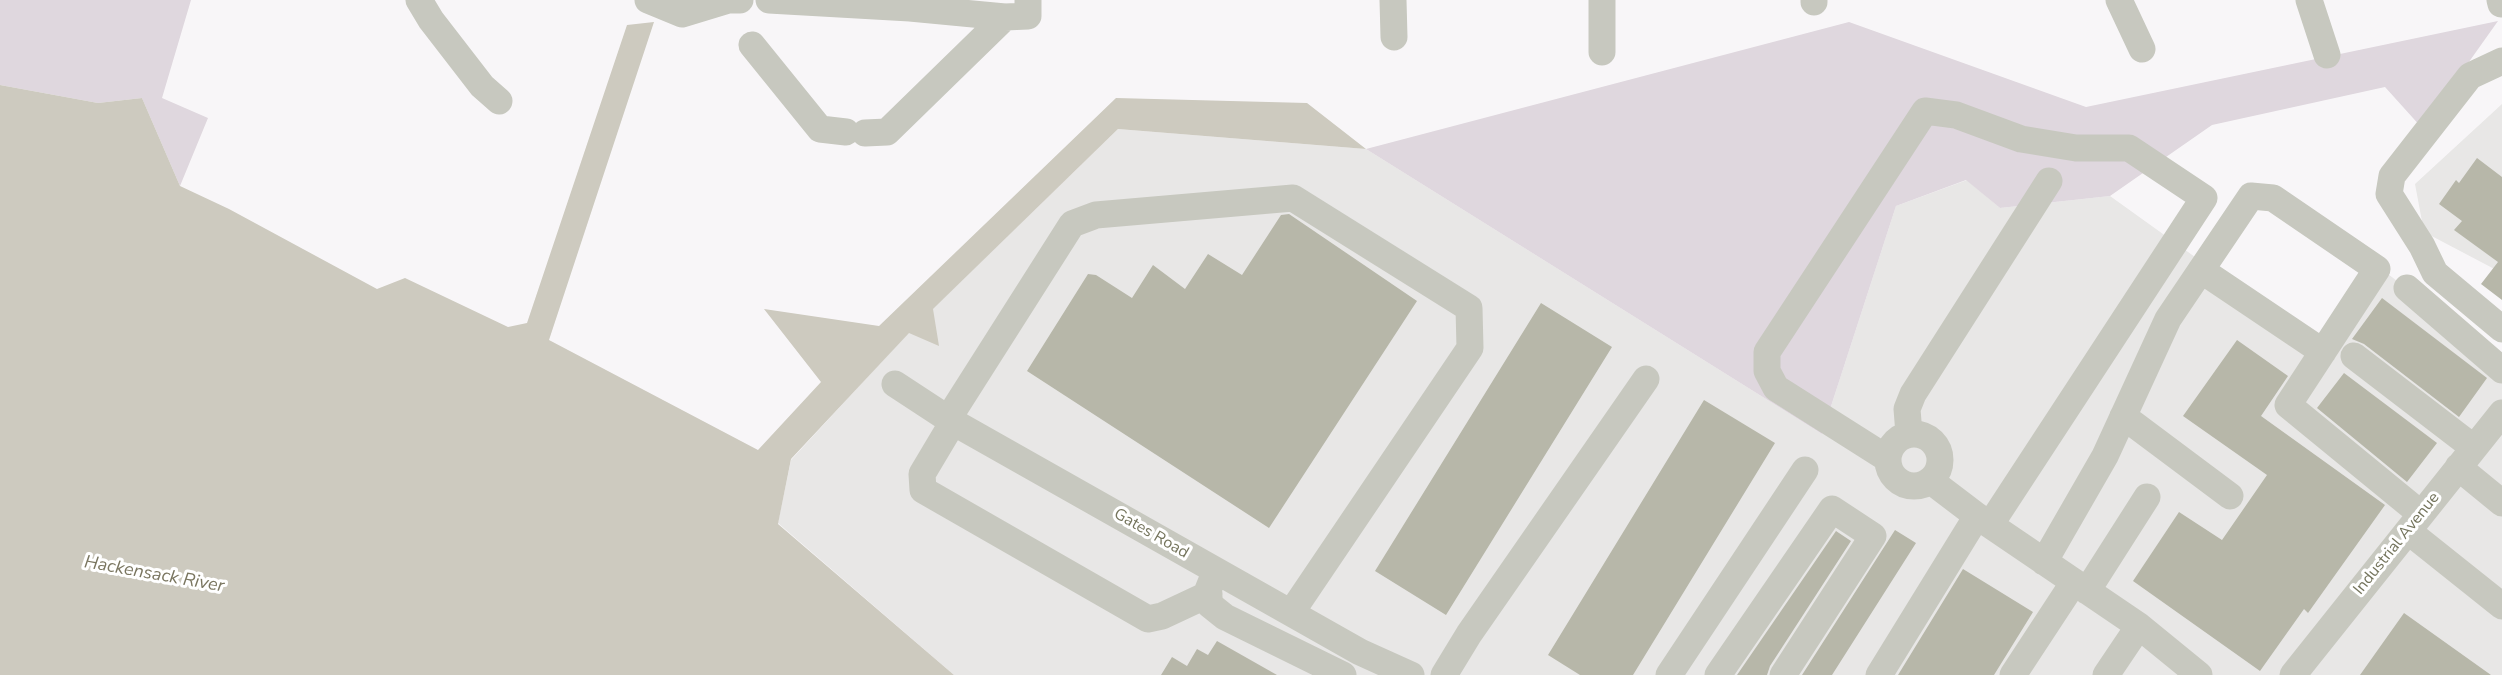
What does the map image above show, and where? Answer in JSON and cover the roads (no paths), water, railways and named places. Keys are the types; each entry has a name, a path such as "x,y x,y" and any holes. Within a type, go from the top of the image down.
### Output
{"street":[{"path":"419,0 431,20 482,86 499,101"},
{"path":"648,0 682,14 728,0 740,0"},
{"path":"769,0 909,8 1020,11"},
{"path":"1393,0 1394,37"},
{"path":"1602,0 1602,52"},
{"path":"2119,0 2142,49"},
{"path":"2309,0 2327,55"},
{"path":"752,45 820,129 887,132 955,66 1020,11"},
{"path":"2502,61 2470,76 2392,176 2389,194 2422,246 2435,273 2502,329"},
{"path":"1880,675 2204,198 2129,148 2076,148 2021,139 1956,115 1925,111 1767,352 1767,370 1776,387 1888,459"},
{"path":"1909,434 1907,409 1913,394 2049,181"},
{"path":"2044,562 2105,456 2168,319 2251,196 2273,198 2377,269 2288,405 2502,606"},
{"path":"1212,582 1162,616 1148,619 923,490 922,474 950,420 1072,224 1096,214 1293,198 1469,308 1470,348 1291,613"},
{"path":"2201,270 2317,361"},
{"path":"2407,288 2502,370"},
{"path":"2354,356 2466,457 2502,502"},
{"path":"1444,675 1469,634 1646,379"},
{"name":"Gates Road","path":"895,384 1212,582 1291,613 1397,672"},
{"name":"Industrial Avenue","path":"2292,675 2502,413"},
{"path":"2123,416 2230,496"},
{"path":"1909,434 1926,437 1938,449 1940,466 1931,481 1915,487 1898,482 1889,468 1888,459 1894,443 1909,434"},
{"path":"1669,675 1805,470"},
{"path":"1931,481 2139,627 2199,675"},
{"path":"2013,675 2147,497"},
{"path":"1718,675 1832,509 1873,536 1784,675"},
{"path":"1212,582 1210,605 1226,617 1343,675"},
{"path":"2106,675 2139,627"}],"water":[{"name":"Hackensack River","path":"654,22 549,340 758,450 821,382 764,309 879,326 1116,98 1307,103 1366,149 1118,129 933,309 939,346 909,333 791,459 778,524 954,675 0,675 0,85 98,103 142,98 180,186 229,209 377,289 405,278 508,327 527,323 627,25"}]}
